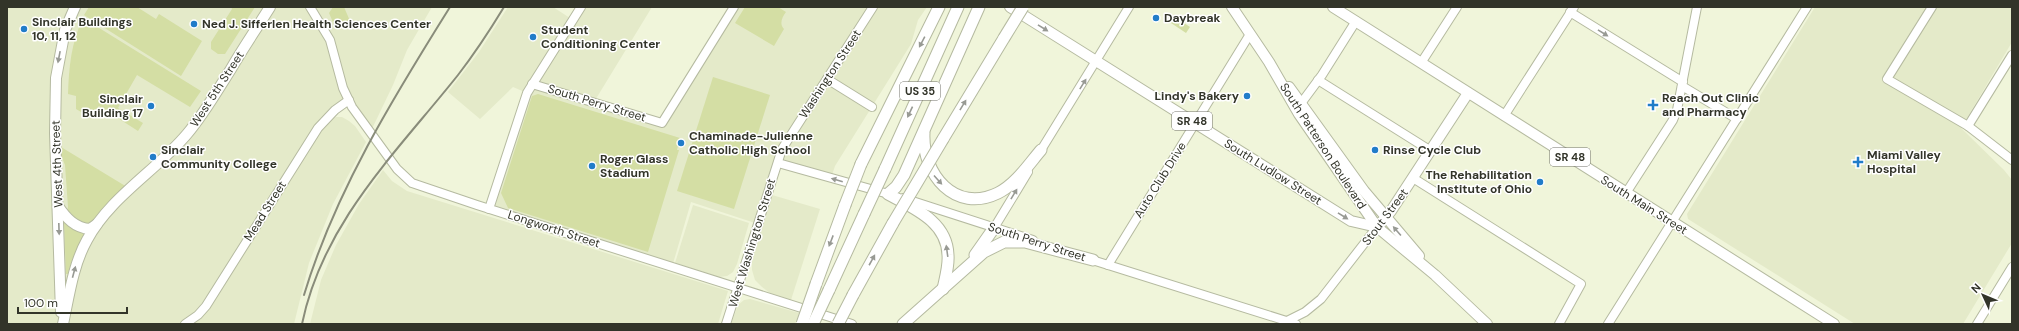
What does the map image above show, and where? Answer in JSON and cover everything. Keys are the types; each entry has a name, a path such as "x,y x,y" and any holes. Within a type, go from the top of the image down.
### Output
{"highway":[{"path":"802,324 861,164 939,7"},
{"path":"943,290 948,256 945,241 939,228 927,216 888,194 902,179 979,7"},
{"path":"838,324 893,224 1023,7"},
{"name":"US 35","path":"813,324 957,10"},
{"path":"924,130 925,153 934,175 949,190 967,198 986,198 1000,192 1018,177 1041,150"},
{"path":"958,275 994,228"},
{"path":"907,320 943,290 984,252 1004,242 1025,242 1092,260"}],"main road":[{"name":"West 4th Street","path":"62,324 55,132 56,78 65,30 75,7"},
{"name":"West 5th Street","path":"62,324 76,266 87,240 97,224 107,212 160,163 188,133 203,113 270,7"},
{"name":"South Ludlow Street","path":"1010,7 1351,221 1377,227"},
{"name":"South Patterson Boulevard","path":"1232,7 1269,62 1299,114 1377,227 1436,275 1487,324"},
{"name":"South Main Street","path":"1334,7 1834,324"},
{"name":"South Patterson Boulevard","path":"1269,62 1302,102 1386,218 1436,275"},
{"name":"Stout Street","path":"1377,227 1386,218 1414,178 1468,93"},
{"path":"58,206 70,222 82,228 90,230 97,224"}],"street":[{"name":"Longworth Street","path":"310,7 323,26 331,44 340,82 349,100 372,137 403,176 419,187 852,324"},
{"path":"489,209 527,93 581,7"},
{"name":"South Perry Street","path":"532,84 662,123 734,7"},
{"name":"Washington Street","path":"778,163 782,149 873,7"},
{"path":"994,228 1129,7"},
{"path":"1421,63 1457,7"},
{"path":"1626,193 1678,110 1697,7"},
{"path":"1608,324 1807,7"},
{"path":"1932,7 1887,79 1968,126 2012,160"},
{"path":"1504,116 1572,10 1737,119"},
{"path":"1302,102 1356,22"},
{"name":"Auto Club Drive","path":"1108,264 1250,34"},
{"path":"1968,126 2012,55"},
{"path":"827,79 872,107"},
{"path":"1318,80 1431,151"},
{"name":"Mead Street","path":"185,324 198,315 206,306 318,128 335,110 349,100"},
{"name":"South Perry Street","path":"778,163 888,194 1092,260 1207,295 1285,322 1296,324"},
{"name":"West Washington Street","path":"726,324 739,288 778,163"},
{"path":"1414,178 1581,284 1559,324"},
{"name":"Stout Street","path":"1285,322 1305,312 1321,298 1377,227"},
{"path":"1977,324 2012,267"}],"shaded area":[{"name":"Sinclair Community College","path":"7,7 432,7 407,50 393,85 370,133 349,101 324,121 206,306 185,324 7,324"},
{"name":"Chaminade-Julienne Catholic High School","path":"508,7 553,7 573,20 578,20 586,7 652,7 594,102 662,123 734,7 927,7 918,20 911,44 835,166 831,178 778,163 758,224 691,202 672,267 489,209 527,93 513,87 480,119 448,92 479,52"},
{"name":"Miami Valley Hospital","path":"1815,7 2012,7 2012,42 1961,128 2004,170 2012,180 2012,243 1963,324 1855,324 1688,219 1687,214"},
{"path":"336,117 342,117 355,126 366,142 333,204 309,263 294,324 192,324 210,307 310,145 328,121"},
{"path":"383,170 392,181 407,191 728,291 718,324 310,324 321,280 336,245 359,204"},
{"path":"772,195 820,209 791,300 770,293 762,287 755,280 752,270 752,257"},
{"path":"693,205 749,223 737,264 733,272 727,276 719,277 675,263"},
{"path":"750,299 799,313 795,324 731,324 738,305 744,300"}],"green space":[{"path":"89,7 137,7 156,19 159,14 202,41 181,76 84,15"},
{"path":"231,7 255,7 225,54 218,54 211,49 211,42 232,9"},
{"path":"333,7 344,7 350,21 335,27 329,13"},
{"path":"745,7 778,7 786,12 782,20 782,27 784,29 774,46 735,23"},
{"path":"1175,17 1190,27 1186,33 1171,23"},
{"path":"83,18 201,91 190,107 137,75 118,108 143,123 138,131 99,106 91,115 88,116 76,109 76,96 68,94 69,74 73,46"},
{"path":"713,77 770,95 734,209 677,191"},
{"name":"Roger Glass Stadium","path":"538,94 680,138 677,150 679,150 648,252 508,208 501,193 532,96"},
{"path":"61,147 127,187 91,226 77,248 68,274 66,274 64,223 68,207 65,165 61,155"}],"railway":[{"path":"304,295 332,219 367,146 450,7"},
{"path":"302,324 312,287 327,253 344,221 387,161 464,67 504,7"}],"place":[{"name":"Daybreak","path":"1156,18"},
{"name":"Ned J. Sifferlen Health Sciences Center","path":"194,24"},
{"name":"Sinclair Buildings 10, 11, 12","path":"24,29"},
{"name":"Student Conditioning Center","path":"533,37"},
{"name":"Lindy's Bakery","path":"1247,96"},
{"name":"Reach Out Clinic and Pharmacy","path":"1653,105"},
{"name":"Sinclair Building 17","path":"151,106"},
{"name":"Chaminade-Julienne Catholic High School","path":"681,143"},
{"name":"Rinse Cycle Club","path":"1375,150"},
{"name":"Sinclair Community College","path":"153,157"},
{"name":"Miami Valley Hospital","path":"1858,162"},
{"name":"Roger Glass Stadium","path":"592,166"},
{"name":"The Rehabilitation Institute of Ohio","path":"1540,182"}]}
